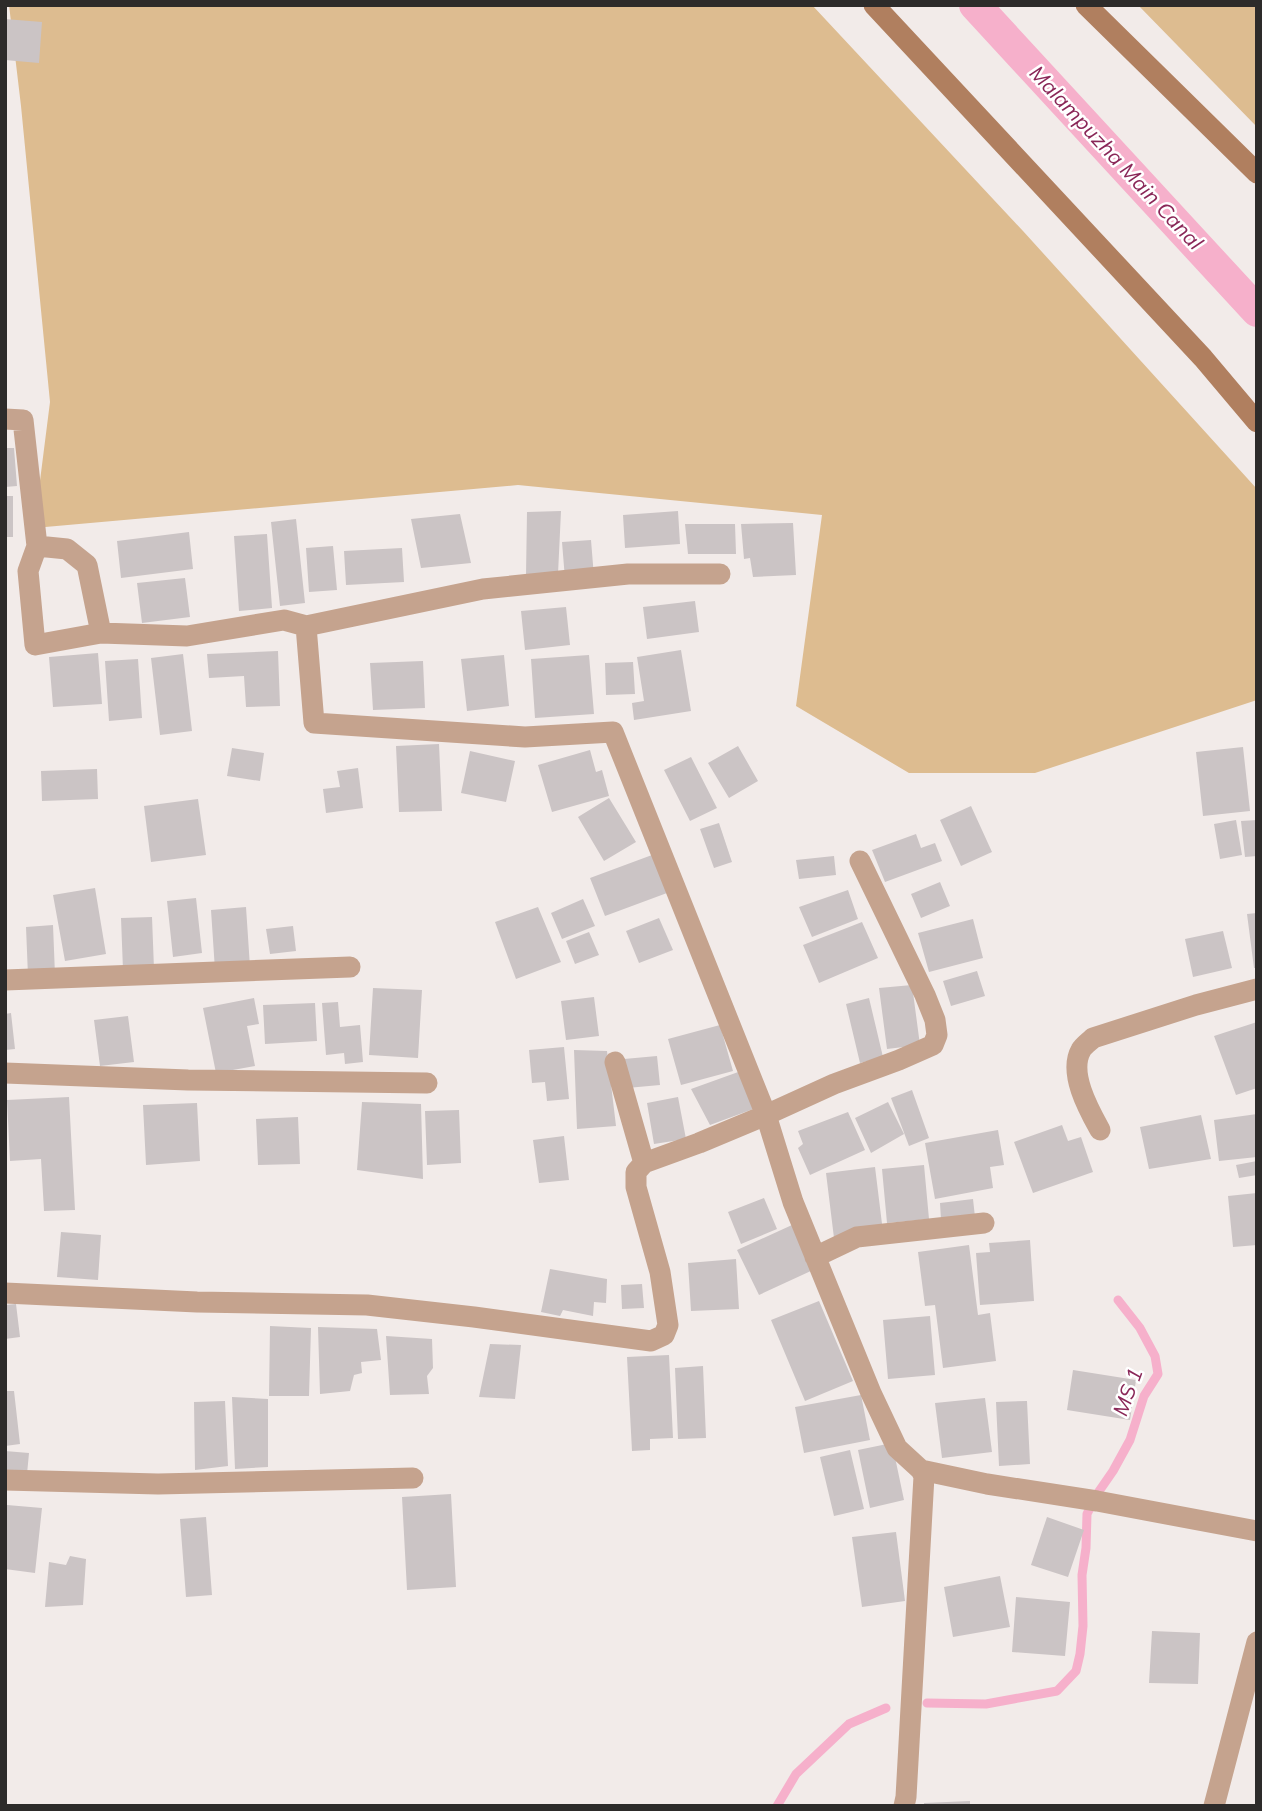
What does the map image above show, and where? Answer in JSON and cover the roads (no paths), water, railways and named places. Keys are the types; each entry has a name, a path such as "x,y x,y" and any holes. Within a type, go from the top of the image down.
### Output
{"street":[{"path":"874,5 1203,358 1257,422"},
{"path":"1086,5 1257,173"},
{"path":"5,419 23,420 37,546 29,571 35,645 101,634 187,636 284,620 306,626 483,589 628,574 720,574"},
{"path":"37,546 67,549 87,565 101,634"},
{"path":"306,626 314,723 525,737 613,732 766,1115 793,1202 871,1393 897,1448 924,1476 904,1806"},
{"path":"5,1293 197,1302 367,1305 652,1341 664,1335 667,1325 660,1272 636,1187 636,1172 644,1163 699,1143 834,1084 933,1045 937,1035 935,1020 860,861"},
{"path":"5,980 350,967"},
{"path":"1100,1130 1087,1106 1075,1068 1081,1050 1093,1038 1196,1004 1257,989"},
{"path":"615,1062 644,1163"},
{"path":"5,1073 188,1080 427,1083"},
{"path":"815,1257 857,1237 985,1223"},
{"path":"921,1470 1257,1531"},
{"path":"5,1480 158,1484 413,1478"},
{"path":"1214,1806 1257,1642"}],"waterway":[{"name":"Malampuzha Main Canal","path":"975,5 1257,311"},
{"name":"MS 1","path":"1095,1497 1130,1440 1144,1396 1158,1374 1155,1356 1140,1328 1118,1300"},
{"path":"927,1703 986,1704 1057,1691 1076,1671 1083,1626 1082,1575 1087,1514 1090,1508"},
{"path":"777,1806 796,1774 849,1724 886,1708"}]}
